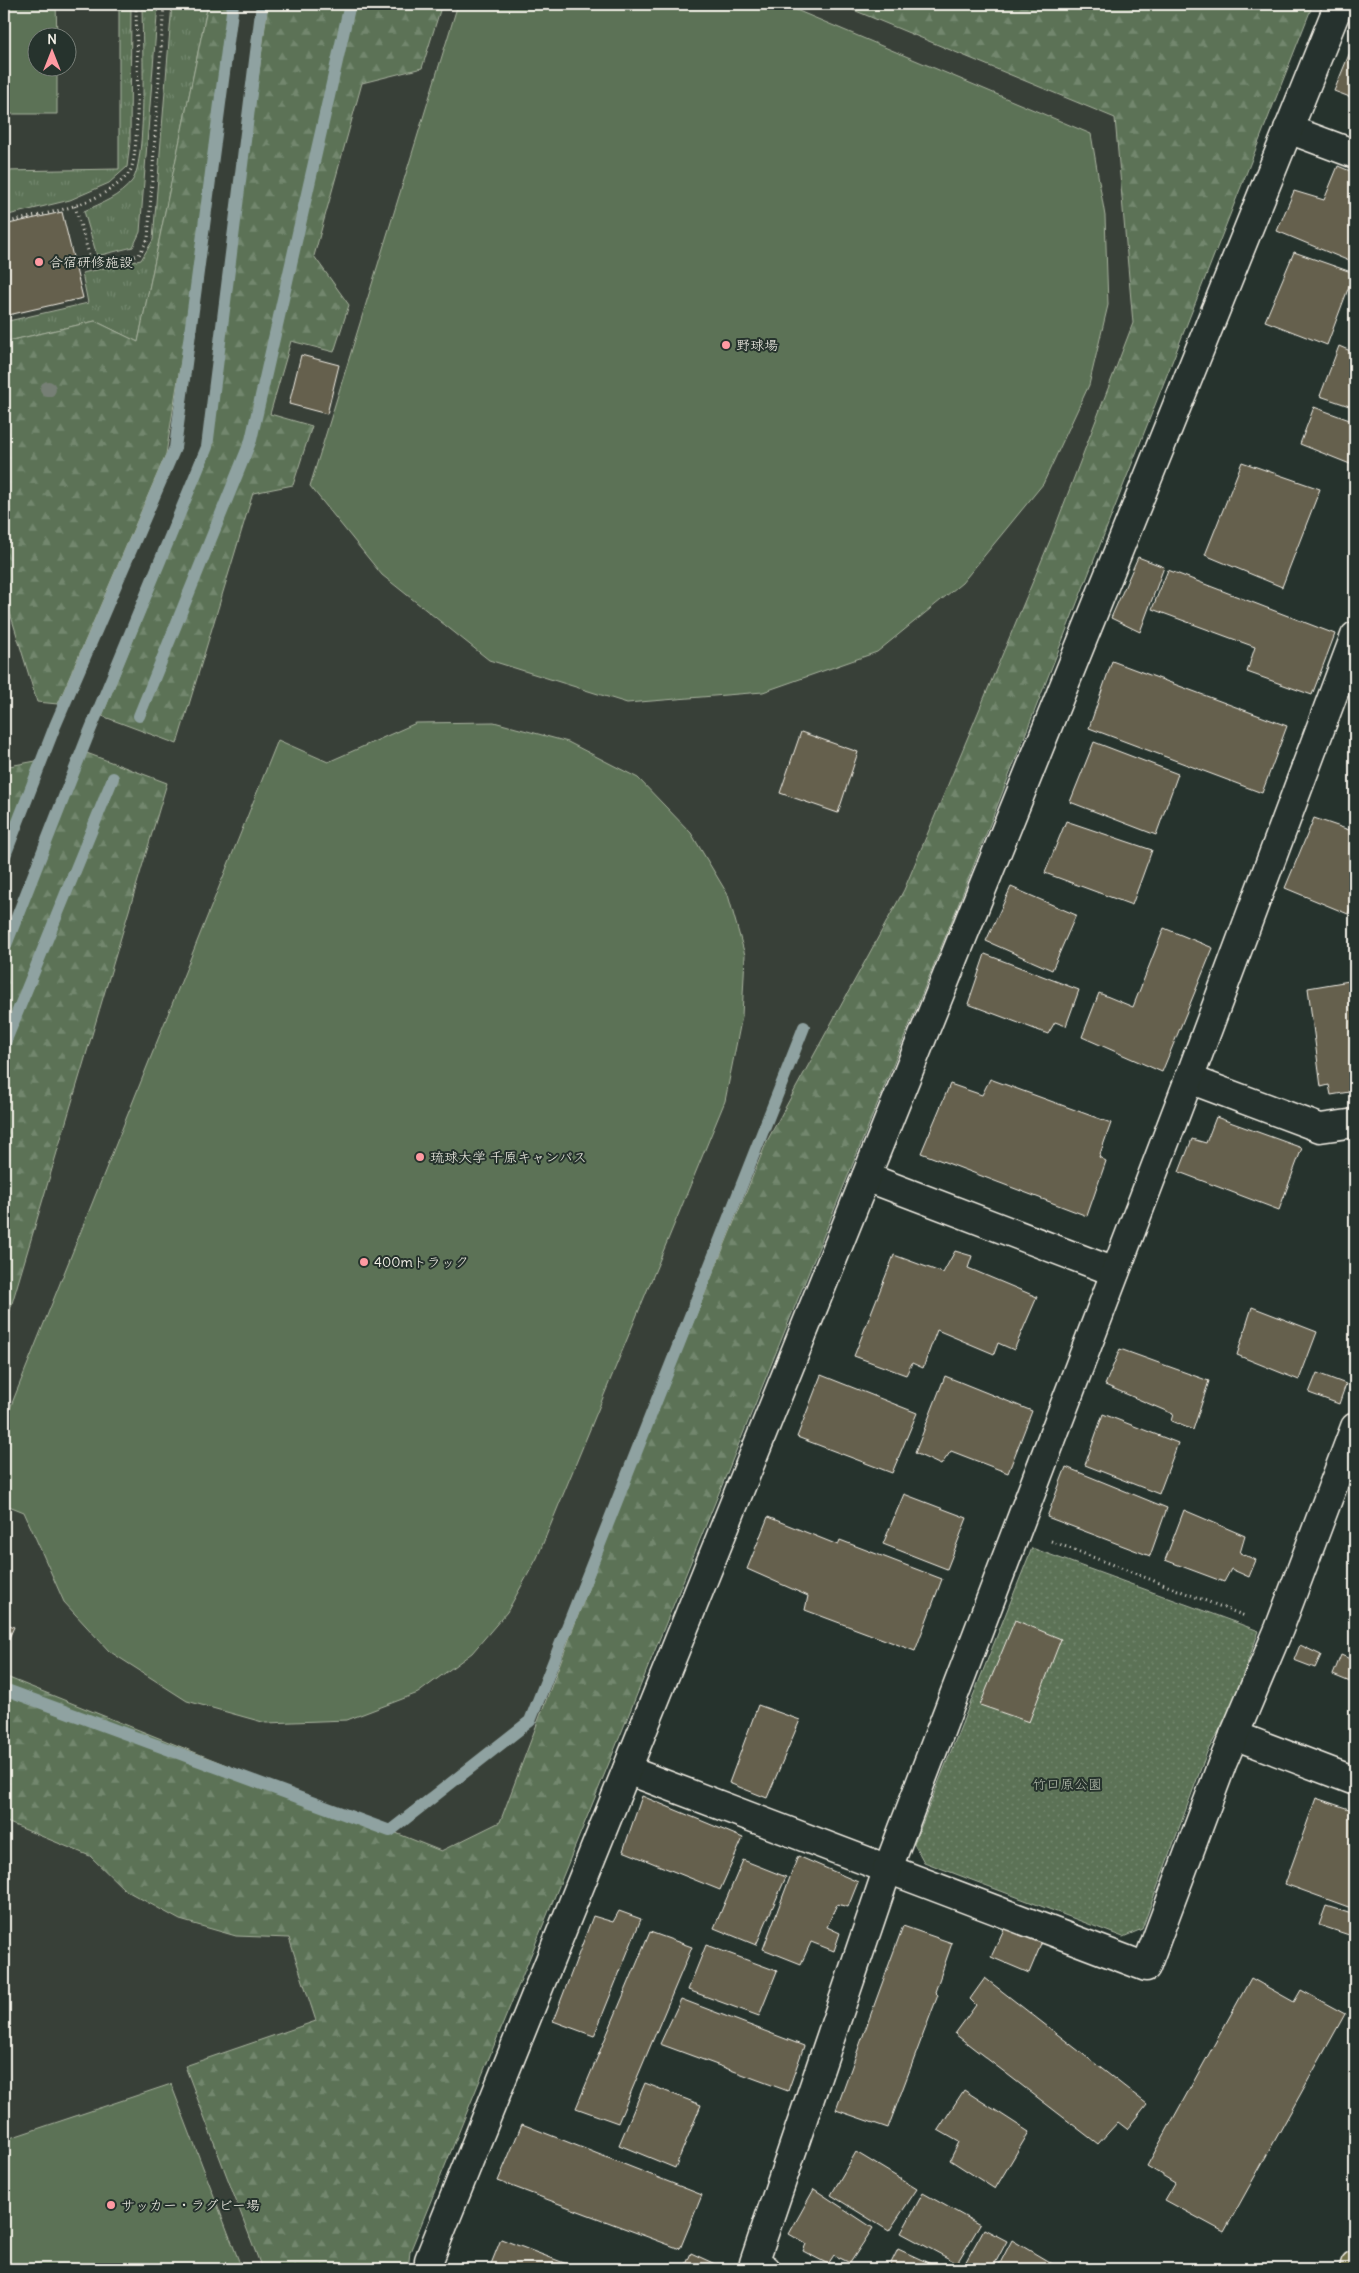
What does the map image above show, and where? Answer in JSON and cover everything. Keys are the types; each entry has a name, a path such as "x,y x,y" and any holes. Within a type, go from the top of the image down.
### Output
{"main road":[{"path":"1354,2269 1355,2265"}],"street":[{"path":"429,2269 429,2260 1339,4"},
{"path":"1288,129 1355,154"},
{"path":"766,2269 754,2263 888,1868 1190,1078 1355,636"},
{"path":"1190,1078 1320,1128 1355,1123"},
{"path":"866,1177 1115,1272"},
{"path":"627,1770 1146,1967 1234,1736 1279,1629 1355,1427"},
{"path":"1234,1736 1355,1781"}],"path":[{"path":"4,223 75,206 110,190 130,172 137,144 136,4"},
{"path":"75,206 92,265 139,254 148,238 164,4"},
{"path":"1018,1528 1279,1629"}],"shaded area":[{"name":"琉球大学 千原キャンパス","path":"4,4 1302,4 395,2269 4,2269"}],"green space":[{"path":"4,4 56,4 57,28 28,28 28,78 57,78 57,114 4,114"},
{"path":"119,4 131,4 130,142 127,167 109,183 70,200 4,216 4,171 119,169"},
{"path":"142,4 158,4 140,232 133,247 97,256 84,211 122,191 132,181 137,169 143,97"},
{"path":"172,4 208,4 138,342 95,321 4,342 4,322 88,303 82,273 141,260 153,240"},
{"path":"208,4 233,4 166,454 58,704 37,702 4,593 4,342 95,321 138,342"},
{"path":"268,4 442,4 422,68 362,83 314,256 349,305 334,352 291,341 270,414 312,426 293,485 253,493 177,744 102,716 208,456"},
{"name":"野球場","path":"458,4 782,4 1091,134 1105,216 1108,305 1089,385 1043,484 962,583 877,652 763,692 627,703 489,660 382,575 310,486"},
{"path":"839,4 1313,4 955,913 410,2252 408,2269 262,2269 185,2066 316,2021 289,1938 236,1936 180,1920 125,1890 90,1856 4,1821 4,1676 441,1851 500,1822 636,1462 767,1141 904,890 1051,538 1133,323 1115,118"},
{"name":"400mトラック","path":"494,722 568,742 638,778 691,833 728,895 745,955 742,1016 725,1101 537,1558 507,1612 472,1653 418,1693 347,1720 266,1723 187,1701 109,1651 64,1602 24,1512 4,1504 4,1423 278,740 328,762 416,723"},
{"path":"84,752 167,783 7,1320 4,1319 4,957"},
{"path":"41,760 4,855 4,767"},
{"name":"竹口原公園","path":"1032,1548 1259,1631 1229,1713 1207,1752 1142,1929 1123,1937 924,1862 914,1844"},
{"name":"サッカー・ラグビー場","path":"171,2084 242,2269 4,2269 4,2140"}],"building":[{"path":"1355,40 1355,99 1334,91"},
{"path":"1338,166 1355,173 1354,263 1277,231 1294,191 1324,200"},
{"name":"合宿研修施設","path":"62,212 83,298 4,316 4,225"},
{"path":"1294,252 1354,273 1327,345 1265,321"},
{"path":"1339,346 1355,353 1355,408 1320,396"},
{"path":"301,355 339,365 327,414 289,404"},
{"path":"1314,407 1355,422 1355,466 1300,444"},
{"path":"1242,462 1320,489 1282,587 1205,555"},
{"path":"1138,557 1164,567 1140,632 1111,618"},
{"path":"1168,570 1335,634 1312,695 1247,672 1255,647 1152,609"},
{"path":"1112,661 1287,726 1262,793 1089,728"},
{"path":"801,732 858,752 838,813 780,793"},
{"path":"1094,742 1178,774 1156,835 1070,802"},
{"path":"1314,818 1355,832 1355,894 1348,914 1285,888"},
{"path":"1066,821 1152,850 1132,905 1045,873"},
{"path":"1011,887 1076,915 1052,970 986,941"},
{"path":"1164,928 1213,948 1162,1072 1082,1037 1099,993 1133,1007"},
{"path":"985,954 1079,990 1066,1026 1055,1022 1048,1034 968,1004"},
{"path":"1355,980 1355,1091 1331,1095 1329,1085 1321,1087 1308,988"},
{"path":"990,1079 1111,1123 1099,1157 1106,1161 1087,1216 921,1153 950,1084 982,1095"},
{"path":"1216,1117 1302,1148 1279,1210 1179,1172 1192,1139 1206,1143"},
{"path":"955,1251 972,1256 968,1268 1037,1297 1014,1350 998,1343 994,1354 937,1330 923,1368 912,1363 906,1375 854,1356 894,1255 943,1273"},
{"path":"1252,1307 1317,1332 1299,1380 1237,1355"},
{"path":"1120,1349 1209,1381 1193,1430 1171,1421 1173,1414 1105,1385"},
{"path":"1317,1373 1346,1384 1339,1404 1309,1393"},
{"path":"821,1375 917,1413 892,1473 797,1437"},
{"path":"945,1376 1032,1411 1008,1473 951,1451 941,1465 915,1453"},
{"path":"1103,1414 1178,1443 1159,1494 1085,1465"},
{"path":"1066,1467 1167,1508 1150,1556 1047,1517"},
{"path":"904,1494 967,1518 947,1569 883,1544"},
{"path":"1184,1510 1245,1536 1240,1553 1256,1560 1249,1577 1231,1569 1224,1582 1165,1560"},
{"path":"768,1517 838,1545 840,1540 942,1579 915,1651 805,1610 808,1596 747,1569"},
{"path":"1015,1620 1061,1639 1029,1722 980,1705"},
{"path":"4,1622 14,1627 4,1649"},
{"path":"1300,1645 1321,1655 1315,1668 1294,1660"},
{"path":"1341,1655 1355,1661 1355,1684 1333,1675"},
{"path":"758,1705 800,1720 767,1798 729,1783"},
{"path":"642,1796 743,1838 720,1890 623,1851"},
{"path":"1316,1798 1355,1811 1354,1909 1285,1884"},
{"path":"798,1856 858,1882 848,1907 837,1904 827,1927 840,1933 834,1951 811,1942 801,1964 763,1949"},
{"path":"743,1860 786,1877 756,1945 714,1928"},
{"path":"1326,1906 1355,1915 1355,1926 1352,1936 1319,1925"},
{"path":"619,1911 641,1919 594,2036 553,2021 593,1916 613,1922"},
{"path":"903,1926 952,1943 935,1992 938,1995 888,2128 836,2110"},
{"path":"1005,1927 1042,1942 1029,1973 991,1957"},
{"path":"650,1932 692,1947 618,2123 576,2108"},
{"path":"706,1945 777,1971 759,2016 688,1990"},
{"path":"985,1978 1147,2104 1127,2129 1118,2122 1098,2144 955,2034 976,2005 970,1999"},
{"path":"1251,1978 1294,2002 1301,1990 1345,2014 1224,2232 1165,2200 1175,2183 1147,2166"},
{"path":"681,1999 804,2046 788,2091 660,2044"},
{"path":"645,2083 701,2105 675,2168 619,2145"},
{"path":"964,2090 1029,2132 995,2189 950,2160 959,2142 938,2130"},
{"path":"522,2124 702,2195 680,2249 498,2181"},
{"path":"856,2152 917,2189 889,2231 831,2195"},
{"path":"814,2189 873,2228 850,2263 834,2255 828,2264 803,2251 806,2244 789,2234"},
{"path":"923,2193 980,2225 957,2263 901,2233"},
{"path":"984,2229 1007,2241 992,2269 972,2269 964,2265"},
{"path":"501,2239 580,2269 489,2269"},
{"path":"1012,2240 1061,2269 997,2269"},
{"path":"898,2249 942,2269 888,2269"},
{"path":"691,2253 726,2269 684,2269"}],"waterway":[{"path":"4,858 55,726 175,448 233,4"},
{"path":"4,950 87,738 207,447 262,4"},
{"path":"139,716 251,440 350,4"},
{"path":"4,1045 113,778"},
{"path":"4,1689 390,1831 530,1721 804,1027"}],"place":[{"name":"合宿研修施設","path":"39,262"},
{"name":"野球場","path":"726,345"},
{"name":"琉球大学 千原キャンパス","path":"420,1157"},
{"name":"400mトラック","path":"364,1262"},
{"name":"サッカー・ラグビー場","path":"111,2205"}]}
